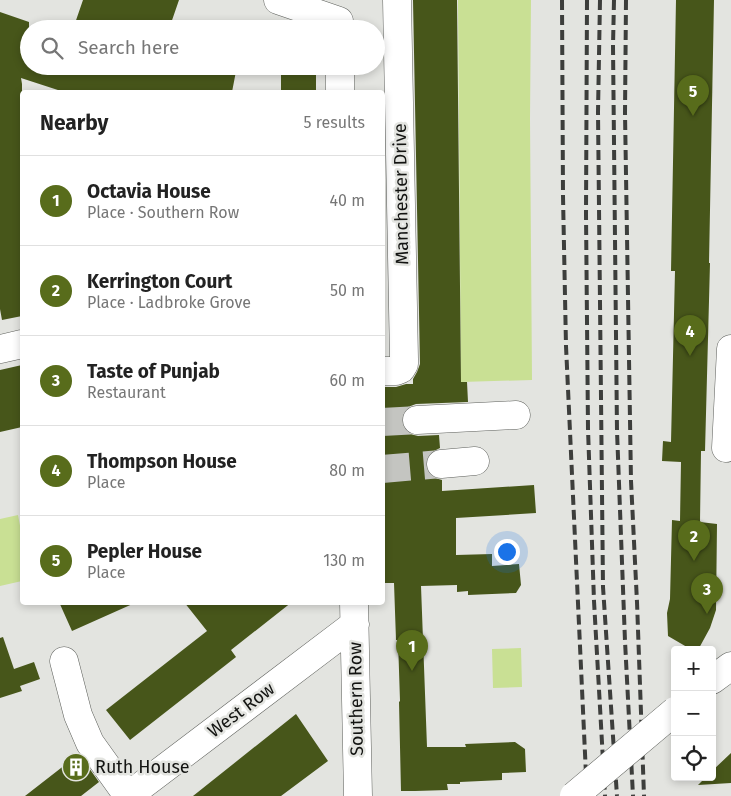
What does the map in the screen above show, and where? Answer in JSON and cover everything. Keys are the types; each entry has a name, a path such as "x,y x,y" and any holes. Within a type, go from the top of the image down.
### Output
{"street":[{"path":"278,0 339,16"},
{"name":"Manchester Drive","path":"385,371 396,371 401,369 404,364 397,0"},
{"path":"340,75 340,90"},
{"path":"0,349 20,344"},
{"path":"726,448 731,349"},
{"path":"417,420 516,415"},
{"path":"441,464 475,461"},
{"name":"West Row","path":"128,796 354,613"},
{"name":"Southern Row","path":"354,613 358,796"},
{"path":"64,661 78,715 90,743 128,796"},
{"path":"716,677 731,666"},
{"path":"574,796 671,714"}],"green space":[{"path":"458,0 531,0 532,380 461,382"},
{"path":"18,515 20,526 20,581 0,586 0,519"},
{"path":"521,648 522,687 493,688 492,649"}],"building":[{"path":"83,0 179,0 172,20 76,20"},
{"path":"413,0 457,0 461,382 467,382 468,402 416,404 408,407 403,412 401,421 404,429 410,434 418,436 439,435 440,448 432,452 427,458 425,465 429,473 435,478 442,480 442,491 534,485 536,513 456,518 456,555 492,554 492,566 519,564 521,585 516,593 468,595 468,591 457,592 457,585 421,586 427,747 466,747 465,744 515,742 525,749 526,772 502,773 502,780 447,784 448,790 401,791 398,640 396,640 394,583 385,583 385,387 413,384 413,379 420,364"},
{"path":"676,0 714,0 705,451 701,451 700,522 717,524 716,610 710,628 700,646 685,646 668,636 667,613 670,599 672,520 680,521 681,462 662,461 663,441 671,442 675,271 671,271"},
{"path":"0,12 23,20 20,20 20,75 235,75 232,90 58,90 21,78 20,316 2,320 0,309"},
{"path":"281,75 316,75 316,90 281,90"},
{"path":"20,365 20,427 0,432 0,370"},
{"path":"60,605 130,605 72,631"},
{"path":"186,605 288,605 231,650 236,657 130,740 106,710 207,631"},
{"path":"3,637 14,669 34,662 40,679 20,686 22,691 0,698 0,638"},
{"path":"296,714 328,761 281,796 193,796"},
{"path":"731,753 731,783 698,785 702,781 716,781 716,767"},
{"name":"Ruth House","path":"79,754 99,782 81,796 25,796"}],"tunnel":[{"path":"385,422 417,420"},
{"path":"385,469 441,464"}],"railway":[{"path":"562,0 566,346 587,796"},
{"path":"587,0 588,429 594,601 605,796"},
{"path":"600,0 598,112 603,587 617,796"},
{"path":"614,0 617,431 633,796"},
{"path":"626,0 625,113 631,481 644,796"}],"place":[{"name":"Pepler House","path":"693,116"},
{"name":"Thompson House","path":"690,356"},
{"name":"Kerrington Court","path":"694,561"},
{"name":"Taste of Punjab","path":"707,614"},
{"name":"Octavia House","path":"412,671"},
{"name":"Ruth House","path":"76,767"}]}
